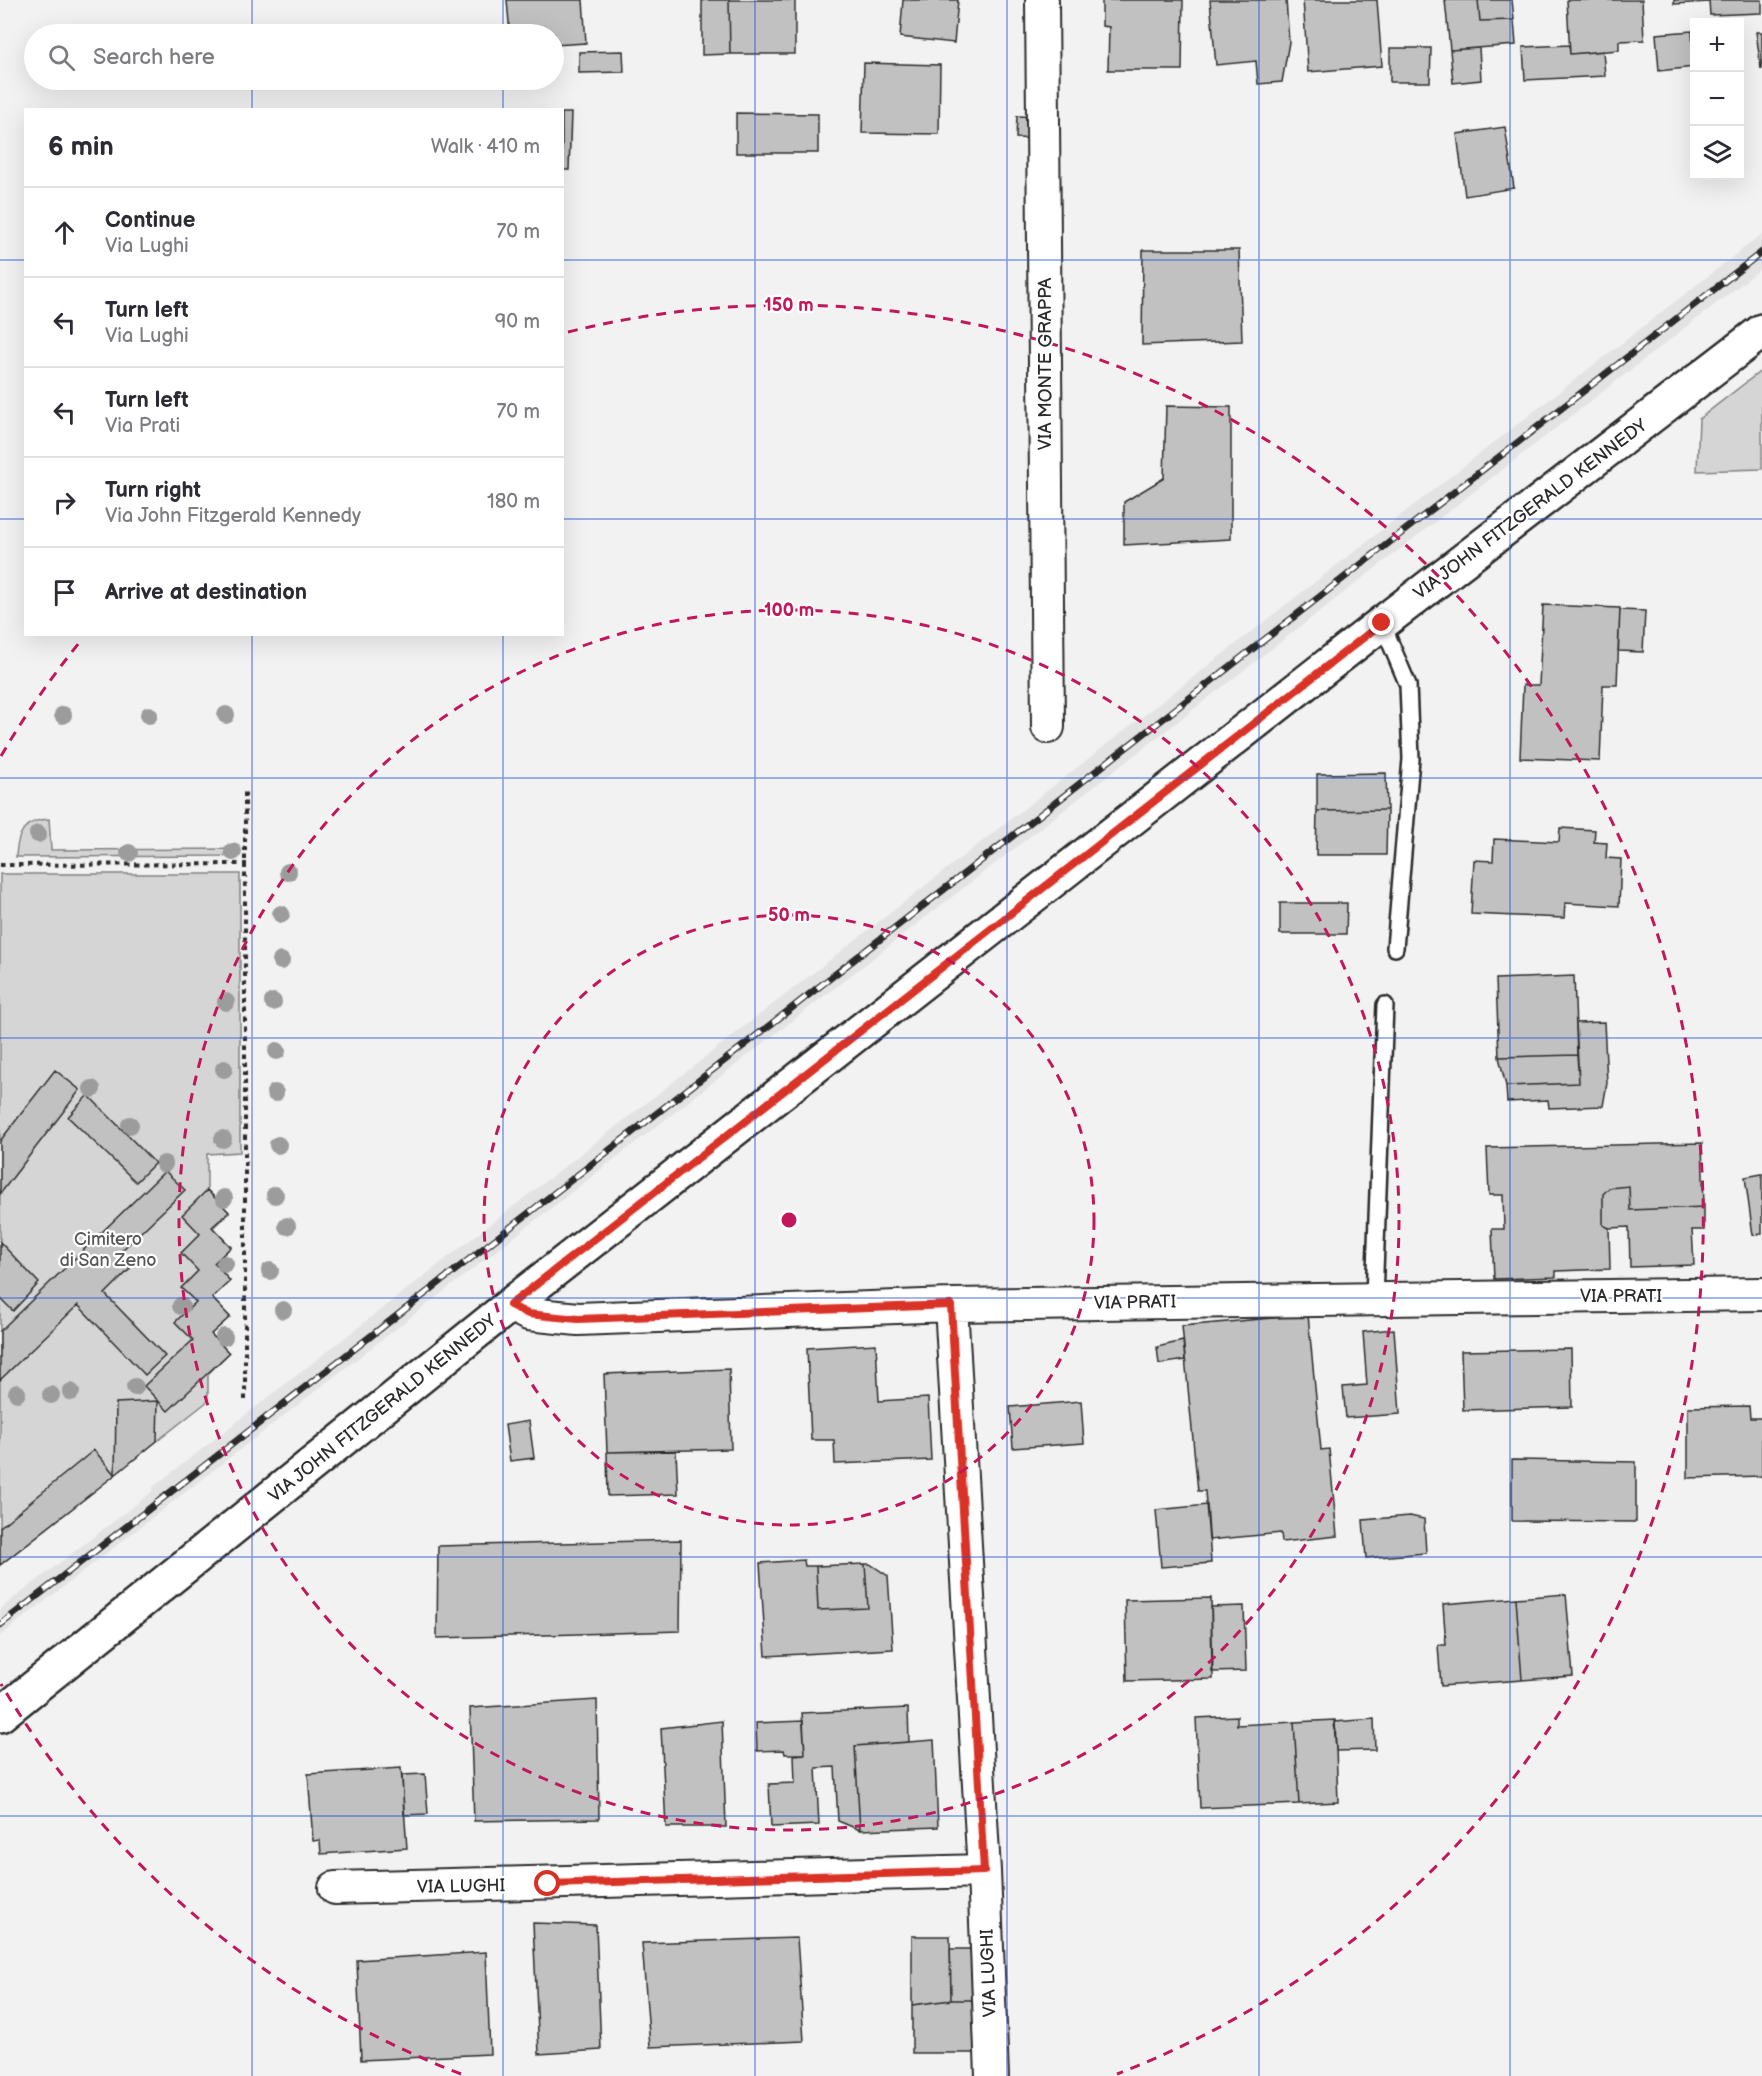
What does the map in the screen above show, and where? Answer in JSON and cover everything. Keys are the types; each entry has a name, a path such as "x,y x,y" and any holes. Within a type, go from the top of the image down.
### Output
{"main road":[{"name":"VIA JOHN FITZGERALD KENNEDY","path":"0,1715 510,1305 1382,623 1762,331"}],"street":[{"name":"VIA MONTE GRAPPA","path":"1042,0 1048,728"},
{"name":"VIA PRATI","path":"510,1305 528,1314 578,1319 951,1305 1762,1294"},
{"name":"VIA LUGHI","path":"951,1305 984,1871 992,2076"},
{"name":"VIA LUGHI","path":"335,1888 984,1871"}],"lane":[{"path":"1382,623 1408,685 1409,706 1411,759 1395,948"},
{"path":"1374,1298 1385,1005"}],"path":[{"path":"245,1401 246,788"},
{"path":"0,865 247,864"}],"shaded area":[{"path":"1762,234 1762,268 0,1636 0,1609 153,1491 153,1487"}],"green space":[{"path":"1762,370 1762,469 1697,471 1699,419"},
{"path":"49,819 51,850 238,849 238,856 16,857 18,841 23,829 33,822"},
{"name":"Cimitero di San Zeno","path":"0,874 240,874 240,1152 207,1154 207,1190 229,1212 213,1228 231,1247 214,1263 230,1281 212,1298 230,1317 211,1334 229,1353 208,1374 208,1401 0,1565"}],"building":[{"path":"507,0 583,0 586,43 564,44 564,24 509,24"},
{"path":"702,0 729,0 730,54 702,55"},
{"path":"729,0 795,0 795,54 730,54"},
{"path":"903,0 958,0 954,43 900,37"},
{"path":"1102,0 1183,0 1182,70 1108,70 1109,27 1102,26"},
{"path":"1210,0 1286,0 1289,42 1282,82 1258,84 1256,61 1216,65"},
{"path":"1303,0 1377,0 1382,66 1308,72"},
{"path":"1445,0 1478,0 1480,21 1514,20 1516,45 1450,50"},
{"path":"1478,0 1512,0 1514,20 1480,21"},
{"path":"1567,0 1642,0 1644,40 1619,41 1619,50 1570,54"},
{"path":"1674,0 1709,0 1709,2 1674,4"},
{"path":"1709,0 1762,0 1762,13 1710,15"},
{"path":"1690,31 1690,67 1659,71 1656,34"},
{"path":"1756,32 1762,32 1762,69 1761,69"},
{"path":"1569,45 1570,54 1603,51 1605,76 1525,80 1523,47"},
{"path":"1390,48 1431,48 1430,82 1390,82"},
{"path":"1479,48 1481,80 1453,83 1450,50"},
{"path":"623,51 624,72 579,73 579,52"},
{"path":"864,63 940,65 939,134 862,133"},
{"path":"564,113 571,113 569,170 564,170"},
{"path":"736,113 818,114 818,153 736,153"},
{"path":"1017,116 1040,117 1038,139 1016,138"},
{"path":"1505,127 1514,188 1465,196 1457,134"},
{"path":"1143,250 1239,250 1242,341 1142,345"},
{"path":"1166,406 1231,407 1231,539 1124,545 1124,502 1164,478"},
{"path":"1543,605 1620,608 1617,685 1603,685 1600,761 1520,758 1523,685 1539,685"},
{"path":"1620,610 1645,611 1643,652 1618,651"},
{"path":"1386,773 1387,810 1317,811 1317,774"},
{"path":"1387,810 1386,855 1316,855 1317,811"},
{"path":"1560,828 1595,830 1594,842 1607,843 1606,858 1621,859 1619,906 1565,903 1564,918 1471,914 1474,860 1493,861 1494,839 1559,842"},
{"path":"1280,903 1347,903 1346,934 1280,934"},
{"path":"1574,976 1577,1055 1499,1057 1496,979"},
{"path":"1604,1022 1607,1083 1603,1106 1549,1108 1548,1100 1507,1102 1506,1086 1579,1083 1576,1023"},
{"path":"1577,1055 1579,1083 1506,1086 1499,1057"},
{"path":"55,1070 80,1090 0,1194 0,1141"},
{"path":"88,1095 155,1163 136,1182 68,1117"},
{"path":"1702,1143 1704,1207 1630,1210 1629,1186 1609,1188 1603,1194 1603,1225 1609,1228 1610,1269 1556,1271 1556,1277 1494,1279 1492,1229 1504,1229 1503,1195 1489,1195 1487,1148"},
{"path":"165,1171 185,1190 117,1255 130,1269 105,1294 165,1356 145,1375 78,1305 0,1380 0,1331"},
{"path":"1762,1174 1762,1234 1753,1235 1745,1177"},
{"path":"1629,1186 1630,1210 1704,1207 1704,1230 1692,1230 1694,1265 1630,1267 1629,1227 1609,1228 1603,1225 1603,1194 1609,1188"},
{"path":"207,1190 229,1212 212,1227 231,1247 214,1263 230,1281 212,1298 230,1317 211,1334 229,1353 168,1411 144,1386 193,1340 175,1322 196,1302 181,1288 198,1271 181,1253 200,1234 182,1215"},
{"path":"0,1242 39,1283 13,1311 0,1298"},
{"path":"1308,1315 1321,1450 1329,1449 1337,1536 1282,1542 1281,1533 1209,1540 1205,1491 1198,1491 1182,1326"},
{"path":"1394,1329 1400,1414 1346,1418 1343,1387 1367,1385 1363,1332"},
{"path":"1183,1341 1185,1360 1159,1364 1157,1347"},
{"path":"876,1344 879,1401 928,1398 931,1460 835,1464 834,1440 811,1440 807,1348"},
{"path":"1571,1349 1572,1407 1463,1410 1461,1351"},
{"path":"729,1369 731,1449 607,1452 604,1374"},
{"path":"158,1401 157,1441 115,1475 116,1403"},
{"path":"1081,1401 1084,1443 1013,1448 1010,1407"},
{"path":"1749,1406 1750,1418 1762,1418 1762,1476 1688,1478 1688,1407"},
{"path":"529,1421 534,1458 510,1461 505,1425"},
{"path":"94,1450 115,1475 0,1565 0,1527"},
{"path":"676,1451 678,1494 608,1496 607,1452"},
{"path":"1512,1460 1636,1462 1636,1522 1512,1521"},
{"path":"1207,1505 1211,1563 1161,1567 1156,1510"},
{"path":"1410,1516 1424,1519 1426,1553 1366,1558 1363,1520"},
{"path":"681,1540 680,1631 437,1638 438,1546"},
{"path":"804,1560 805,1566 816,1566 818,1610 868,1608 865,1564 870,1564 888,1576 893,1649 766,1656 760,1563"},
{"path":"865,1564 868,1608 818,1610 816,1566"},
{"path":"1566,1594 1573,1676 1522,1680 1516,1598"},
{"path":"1211,1598 1213,1679 1127,1681 1125,1600"},
{"path":"1516,1598 1522,1680 1441,1686 1438,1645 1446,1645 1443,1604"},
{"path":"1244,1606 1246,1671 1212,1672 1211,1607"},
{"path":"597,1700 599,1819 474,1821 470,1708"},
{"path":"908,1708 909,1742 855,1746 860,1830 838,1821 835,1767 816,1768 819,1825 771,1827 769,1784 795,1783 794,1755 805,1754 802,1713"},
{"path":"1237,1716 1237,1725 1294,1722 1299,1804 1200,1808 1196,1718"},
{"path":"1374,1719 1375,1750 1336,1751 1334,1722"},
{"path":"1335,1720 1338,1802 1299,1804 1294,1722"},
{"path":"722,1721 726,1827 666,1827 661,1728"},
{"path":"803,1721 805,1754 785,1754 784,1750 757,1751 756,1723"},
{"path":"934,1740 938,1827 860,1830 855,1746"},
{"path":"401,1768 407,1848 321,1854 320,1840 313,1841 308,1774"},
{"path":"425,1774 428,1814 404,1815 402,1775"},
{"path":"533,1923 596,1925 601,2050 539,2054"},
{"path":"912,1936 950,1936 951,2000 912,2005"},
{"path":"797,1938 804,2041 650,2047 642,1943"},
{"path":"950,1949 975,1949 976,2000 951,2000"},
{"path":"486,1952 490,2054 361,2060 357,1960"},
{"path":"951,2000 976,2000 977,2053 912,2053 912,2005"}],"railway":[{"path":"0,1625 1762,252"}],"route":[{"path":"548,1884 984,1871 951,1305 578,1319 528,1314 510,1305 1382,623"}]}
